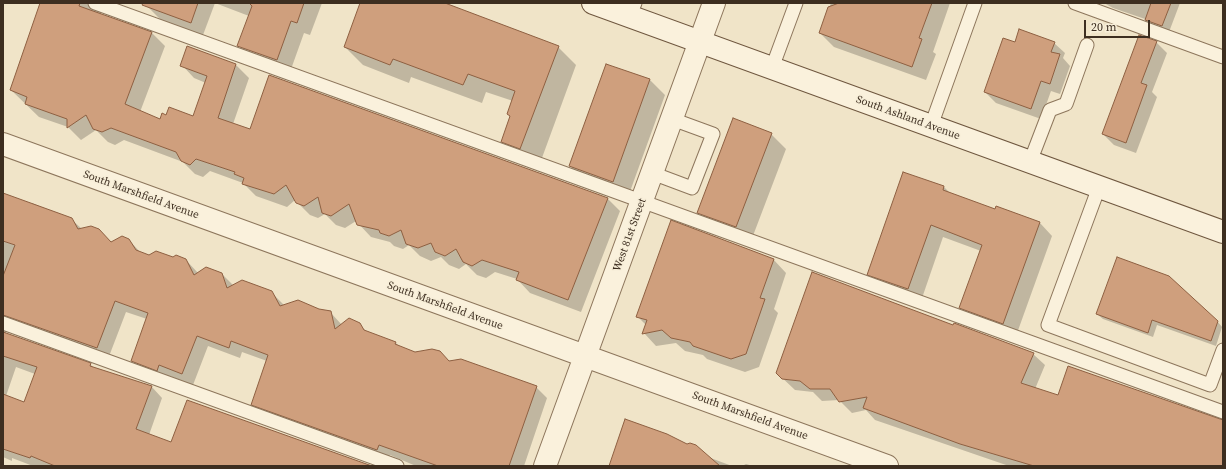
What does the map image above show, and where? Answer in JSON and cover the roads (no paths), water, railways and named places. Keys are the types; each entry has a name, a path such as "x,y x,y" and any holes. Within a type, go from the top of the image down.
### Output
{"street":[{"name":"South Ashland Avenue","path":"593,3 632,10 699,41 1223,232"},
{"name":"West 81st Street","path":"545,466 714,3"},
{"name":"South Marshfield Avenue","path":"3,144 887,466"}],"lane":[{"path":"95,3 1223,412"},
{"path":"772,68 796,3"},
{"path":"931,126 975,3"},
{"path":"1075,3 1223,57"},
{"path":"1030,162 1050,110 1066,104 1088,44"},
{"path":"652,173 692,188 713,134 672,119"},
{"path":"1099,187 1048,325 1210,385 1223,350"},
{"path":"3,323 397,466"}]}
